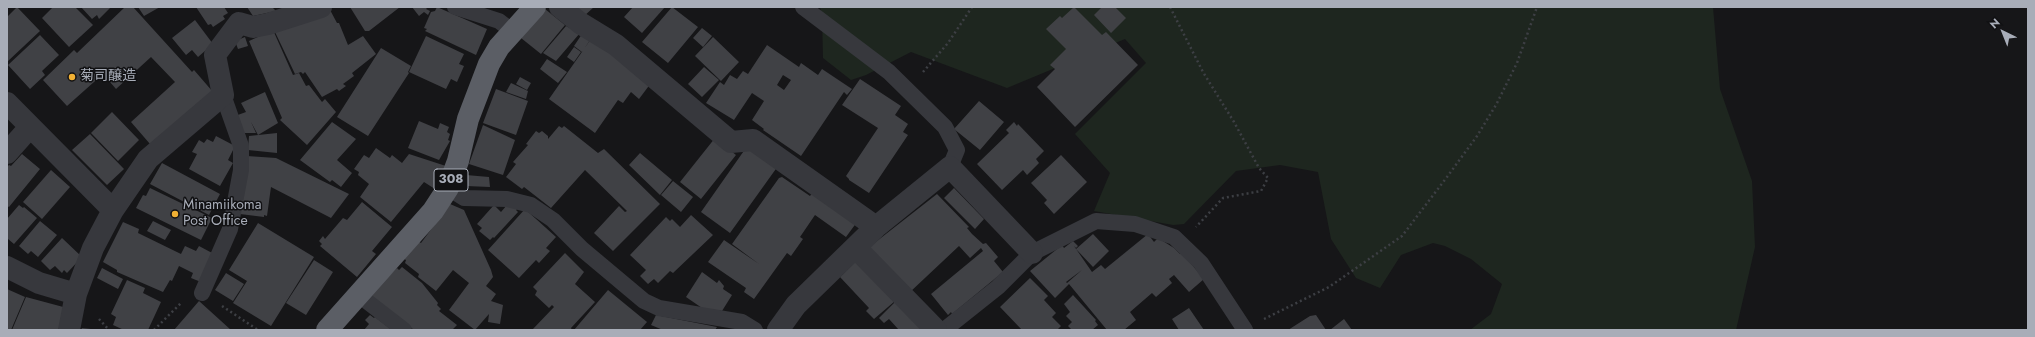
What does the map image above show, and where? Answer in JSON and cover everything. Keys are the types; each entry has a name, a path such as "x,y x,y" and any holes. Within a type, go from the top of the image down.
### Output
{"highway":[{"name":"308","path":"327,330 360,296 433,211 448,188 458,161 468,119 480,85 499,47 535,7"}],"street":[{"path":"69,330 76,294 93,248 114,210 148,159 223,95 215,55 236,15 253,27 268,24 321,7"},
{"path":"560,7 580,23 616,45 732,142 753,140 876,227"},
{"path":"7,104 114,210"},
{"path":"7,153 30,127"},
{"path":"778,330 796,305 820,280 856,248 876,227 950,167 1032,253"},
{"path":"856,248 936,330"},
{"path":"7,267 39,282 76,294"}],"lane":[{"path":"455,7 499,21 512,31"},
{"path":"803,7 889,72 944,127 957,150 950,167"},
{"path":"202,293 230,228 242,170 241,146 223,95"},
{"path":"448,188 464,198 507,199 531,205 553,220 582,249 644,301 659,308 742,322 755,330"},
{"path":"944,330 998,287 1032,253 1096,221 1135,224 1174,237 1201,263 1245,329"},
{"path":"360,296 404,330"}],"path":[{"path":"908,91 948,43 972,7"},
{"path":"1170,7 1203,72 1234,122 1259,168 1268,178 1261,191 1223,198 1181,244"},
{"path":"1245,329 1329,287 1402,236 1447,178 1496,106 1517,63 1537,7"}],"shaded area":[{"path":"820,7 1713,7 1720,89 1752,181 1755,247 1736,330 1470,330 1491,314 1502,284 1471,259 1445,246 1433,243 1401,255 1380,288 1356,278 1331,239 1318,172 1280,165 1236,171 1184,224 1173,225 1094,211 1110,173 1075,134 1146,63 1125,39 1007,88 911,52 866,75 851,80 823,58 822,15"}],"building":[{"path":"17,7 40,31 7,62 7,17"},
{"path":"53,7 75,7 93,25 69,47 42,18"},
{"path":"81,7 111,7 99,19 97,15 92,19"},
{"name":"菊司醸造","path":"125,7 133,7 192,72 194,70 213,92 150,144 131,122 175,82 151,57 116,89 103,74 67,106 43,80 74,50 77,53"},
{"path":"138,7 160,7 144,16"},
{"path":"196,7 224,7 228,13 223,16 225,19 213,27 211,24 208,25"},
{"path":"247,7 272,7 276,11 253,16"},
{"path":"350,7 400,7 369,31 365,31"},
{"path":"412,7 428,7 426,9 430,11 428,15 424,12 419,16"},
{"path":"437,7 487,29 476,55 425,31 427,29 424,28 431,12 435,11"},
{"path":"572,7 594,7 583,17"},
{"path":"633,7 665,7 642,33 624,17"},
{"path":"672,7 698,27 668,63 642,42"},
{"path":"1074,7 1102,35 1106,32 1138,65 1075,127 1037,87 1055,69 1050,65 1066,49 1046,29 1060,16 1062,18"},
{"path":"1102,7 1115,7 1126,18 1111,33 1094,15"},
{"path":"329,8 337,23 339,23 348,45 363,36 376,54 352,73 354,76 343,84 346,86 339,91 337,89 322,97 305,72 303,74 301,72 295,74 275,32"},
{"path":"545,9 565,25 541,54 521,38"},
{"path":"195,20 213,44 198,57 192,50 186,55 172,38"},
{"path":"566,26 580,33 556,61 543,53"},
{"path":"702,28 712,36 703,47 693,38"},
{"path":"273,30 293,75 299,73 306,86 309,85 322,102 325,99 336,112 307,145 280,120 282,118 249,41"},
{"path":"582,34 590,40 582,52 574,46"},
{"path":"40,35 59,55 42,71 45,75 30,89 8,65"},
{"path":"426,36 464,54 459,64 464,66 457,82 451,79 446,89 409,72"},
{"path":"245,37 248,46 238,49 235,41"},
{"path":"713,37 739,62 721,81 695,56"},
{"path":"591,39 651,83 639,99 631,92 623,103 618,100 595,133 549,99"},
{"path":"767,45 799,67 801,63 818,75 822,69 852,89 847,95 844,92 801,156 763,130 764,129 752,120 764,101 752,93 734,120 706,103 720,82 724,85 730,75 737,79 743,71 748,74","holes":["783,75 791,80 784,90 777,85"]},
{"path":"574,47 581,52 574,62 567,57"},
{"path":"381,48 411,66 408,72 409,73 368,136 337,117"},
{"path":"547,59 567,72 558,83 540,69"},
{"path":"704,67 719,80 702,97 688,84"},
{"path":"520,77 531,83 527,90 516,84"},
{"path":"860,79 901,106 895,115 908,124 903,132 908,135 869,193 849,180 846,176 878,128 842,105"},
{"path":"511,83 528,91 526,99 506,92"},
{"path":"496,89 528,101 516,135 483,123"},
{"path":"265,92 278,123 258,135 251,122 256,133 244,133 235,116 246,112 241,103"},
{"path":"979,101 1004,122 980,150 954,129"},
{"path":"112,112 139,140 118,161 91,133"},
{"path":"419,121 438,129 440,123 449,127 447,132 450,134 448,140 450,141 439,160 408,148"},
{"path":"332,122 356,139 337,160 352,173 341,187 332,180 330,182 300,160"},
{"path":"1014,122 1017,126 1018,124 1044,151 1036,159 1039,163 1027,175 1023,170 1002,190 977,164 1009,133 1006,130"},
{"path":"483,125 515,140 503,175 469,164"},
{"path":"559,126 562,128 564,126 598,153 604,149 660,204 613,251 594,233 619,206 625,212 627,211 585,170 551,208 524,187 522,189 506,177 516,164 513,162 528,145 526,144 536,131 539,133 542,131 548,136 548,139"},
{"path":"277,133 277,153 248,150 249,136"},
{"path":"90,134 124,169 107,185 72,150"},
{"path":"216,136 235,146 228,160 233,163 220,186 189,169 197,154 192,152 199,140 204,143 207,139 213,142"},
{"path":"715,138 736,155 701,199 680,182"},
{"path":"748,145 778,166 730,233 701,212"},
{"path":"376,148 390,158 392,155 402,163 409,154 449,167 435,189 424,182 391,222 360,197 369,184 358,175 359,172 354,169 364,155 369,158"},
{"path":"640,153 672,180 660,195 629,165"},
{"path":"22,154 40,169 9,207 7,206 7,167 9,165 11,166"},
{"path":"1061,155 1087,182 1054,214 1044,203 1047,200 1031,183"},
{"path":"247,156 276,158 349,194 331,218 271,187 267,216 264,215 264,217 240,214"},
{"path":"162,163 220,194 209,215 150,184"},
{"path":"51,170 70,187 42,219 23,202"},
{"path":"466,175 489,177 490,187 466,186"},
{"path":"782,177 810,196 813,192 857,222 846,237 815,215 800,237 803,239 791,256 787,253 754,299 744,292 746,288 708,262 724,240 759,264 732,244 779,178"},
{"path":"673,181 693,197 681,212 661,195"},
{"path":"150,188 212,218 201,240 136,208 143,195 146,196"},
{"path":"954,188 984,219 975,229 944,198"},
{"path":"937,194 969,227 967,228 972,234 983,244 986,243 998,257 994,261 1003,272 952,314 951,312 948,315 931,294 983,251 981,248 970,258 959,246 909,293 868,248"},
{"path":"362,202 392,227 372,251 376,254 357,277 320,246 322,244 319,241 323,236 325,239 343,218 347,220"},
{"path":"450,204 464,210 491,270 493,277 486,286 496,294 491,301 503,305 500,324 488,322 489,314 475,330 449,310 469,283 453,270 436,291 418,277 419,274 405,263 406,260 404,259 417,241 421,243"},
{"path":"19,205 23,208 24,207 37,218 14,244 8,239 7,240 7,219"},
{"path":"494,205 501,212 507,205 518,208 516,210 518,212 494,238 493,237 490,240 479,231 482,228 477,224"},
{"path":"525,209 556,237 546,248 550,251 539,263 536,260 519,278 488,250"},
{"path":"691,215 713,235 673,273 670,271 658,283 654,279 648,284 640,276 646,270 630,255 666,217 670,221 672,219 680,227"},
{"path":"40,221 57,235 38,257 31,251 28,254 19,246"},
{"path":"153,221 171,230 165,240 147,231"},
{"path":"123,222 139,229 138,233 181,254 185,246 196,251 199,246 214,254 201,282 191,278 193,273 179,266 172,281 170,280 163,292 117,272 117,270 103,262"},
{"path":"258,223 314,257 271,326 233,303 247,281 229,270"},
{"path":"1093,234 1109,251 1093,267 1076,249"},
{"path":"1148,234 1154,242 1158,238 1174,248 1180,254 1182,253 1204,279 1189,292 1174,275 1169,279 1172,283 1156,297 1152,293 1130,312 1136,320 1124,330 1107,330 1069,284 1055,298 1030,271 1062,245 1064,248 1073,241 1078,246 1076,248 1074,246 1092,272 1101,265 1105,269","holes":["1082,270 1067,283 1066,282"]},
{"path":"62,238 82,257 67,273 64,270 62,273 55,266 50,270 41,261"},
{"path":"565,253 584,272 575,284 595,302 571,328 572,330 532,330 554,307 552,305 549,308 535,295 537,291 533,287"},
{"path":"314,260 333,272 306,315 286,303"},
{"path":"857,260 895,301 874,319 866,311 869,308 840,277"},
{"path":"402,267 422,283 438,303 437,305 441,309 439,311 457,325 452,330 414,330 370,295 397,268 399,270"},
{"path":"102,268 123,279 118,289 97,278"},
{"path":"702,272 717,283 719,280 724,286 723,289 732,295 722,311 702,308 686,297"},
{"path":"226,273 244,284 233,301 215,290"},
{"path":"1030,278 1048,296 1044,300 1056,313 1052,317 1061,326 1057,330 1022,330 1000,307"},
{"path":"127,280 145,288 143,293 161,302 148,330 124,330 113,325 116,317 111,314"},
{"path":"7,289 25,297 11,330 7,330"},
{"path":"608,290 647,322 640,330 574,330"},
{"path":"1073,295 1096,320 1095,321 1098,325 1092,330 1072,330 1068,326 1072,322 1066,316 1070,312 1064,304"},
{"path":"26,297 67,308 58,330 12,330"},
{"path":"199,301 231,330 174,330"},
{"path":"896,301 924,330 899,330 889,319 884,323 879,318"},
{"path":"1189,308 1204,330 1179,330 1172,319"},
{"path":"370,315 392,330 364,330 369,324 365,320"},
{"path":"656,315 717,327 715,330 663,330 651,325"},
{"path":"1316,315 1326,330 1288,330 1310,316"},
{"path":"1344,319 1352,330 1330,330"},
{"path":"82,328 91,329 91,330 81,330"}],"place":[{"name":"菊司醸造","path":"72,77"},
{"name":"Minamiikoma Post Office","path":"175,214"}]}
